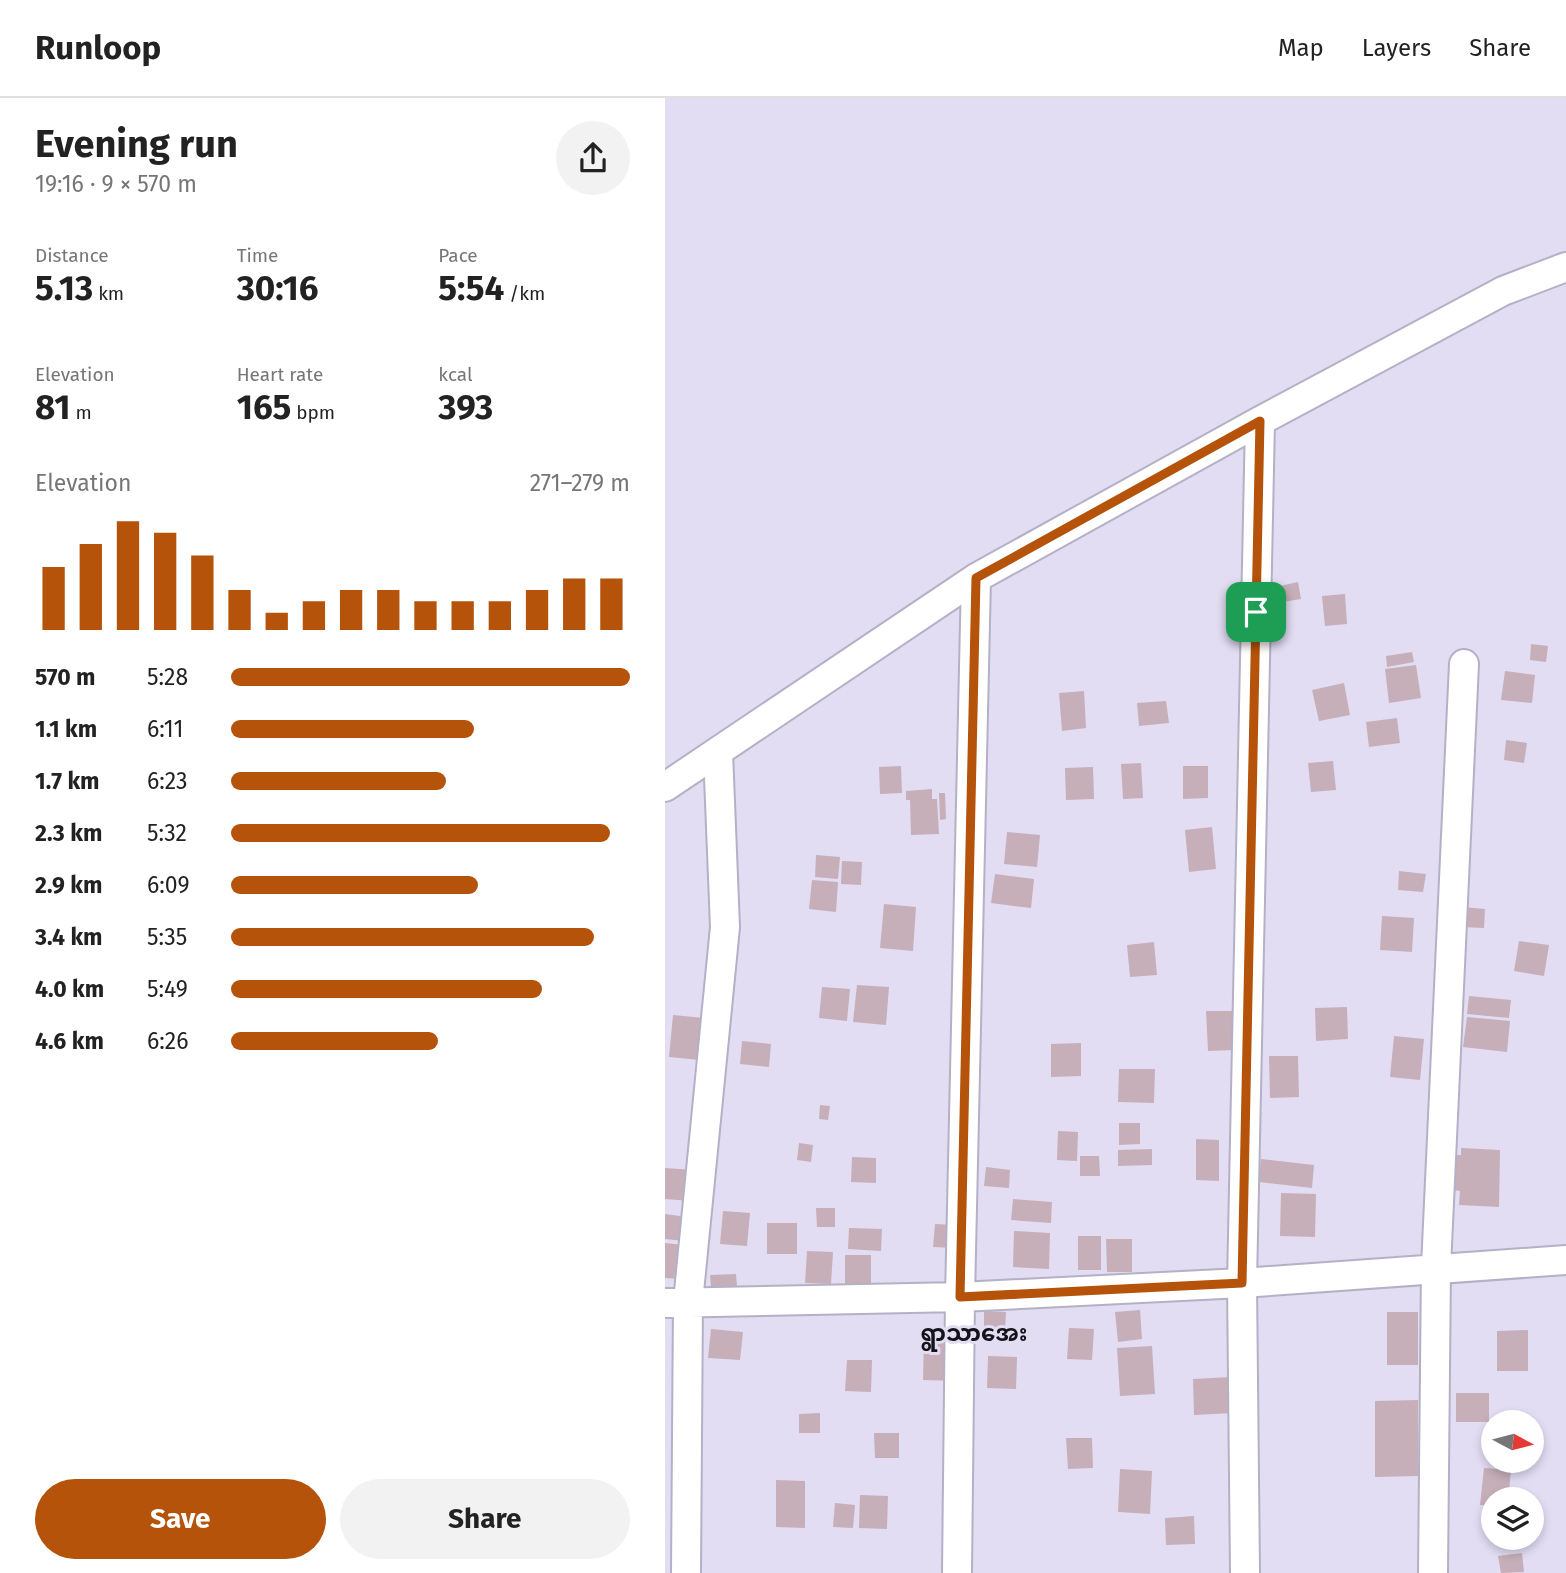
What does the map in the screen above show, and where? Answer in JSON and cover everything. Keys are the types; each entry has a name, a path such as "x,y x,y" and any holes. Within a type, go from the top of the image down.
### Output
{"street":[{"path":"665,787 976,578 1503,291 1566,267"},
{"path":"1245,1573 1242,1283 1260,421"},
{"path":"957,1573 960,1297 976,578"},
{"path":"1433,1573 1436,1267 1464,664"},
{"path":"686,1573 676,1303 725,927 718,752"},
{"path":"676,1303 960,1297 1242,1283 1566,1259"}],"building":[{"path":"1298,582 1301,599 1283,602 1280,586"},
{"path":"1345,594 1347,624 1325,626 1322,596"},
{"path":"1531,644 1548,646 1546,662 1530,660"},
{"path":"1412,652 1414,662 1387,667 1386,656"},
{"path":"1416,665 1421,698 1389,703 1385,669"},
{"path":"1505,671 1535,675 1532,703 1501,700"},
{"path":"1344,683 1350,715 1319,721 1312,690"},
{"path":"1084,691 1086,728 1062,731 1059,693"},
{"path":"1166,701 1169,723 1139,726 1137,703"},
{"path":"1397,718 1400,743 1369,747 1366,722"},
{"path":"1506,740 1527,743 1524,763 1504,760"},
{"path":"1333,761 1336,790 1311,792 1308,763"},
{"path":"1141,763 1143,798 1123,799 1121,764"},
{"path":"901,766 902,793 880,794 879,767"},
{"path":"1183,766 1208,766 1208,798 1183,799"},
{"path":"1093,767 1094,799 1066,800 1065,768"},
{"path":"932,789 932,799 937,799 939,834 911,835 910,800 906,800 906,791"},
{"path":"939,793 945,793 946,819 940,820"},
{"path":"1212,827 1216,869 1189,872 1185,830"},
{"path":"1007,832 1040,835 1037,867 1004,864"},
{"path":"816,855 840,857 838,879 815,877"},
{"path":"842,861 862,862 861,885 841,884"},
{"path":"1399,871 1426,874 1423,892 1398,890"},
{"path":"995,874 1034,879 1031,908 991,903"},
{"path":"812,880 838,882 836,912 809,909"},
{"path":"884,904 916,907 913,951 880,948"},
{"path":"1462,907 1485,909 1484,928 1461,927"},
{"path":"1382,916 1414,918 1412,952 1380,950"},
{"path":"1519,941 1549,945 1544,976 1514,971"},
{"path":"1154,942 1157,975 1130,977 1127,945"},
{"path":"857,985 889,987 886,1025 853,1022"},
{"path":"822,987 850,989 847,1021 819,1018"},
{"path":"1469,996 1511,1000 1509,1018 1467,1014"},
{"path":"1347,1007 1348,1039 1316,1041 1315,1008"},
{"path":"1206,1011 1233,1011 1234,1050 1208,1051"},
{"path":"673,1015 704,1018 700,1060 669,1057"},
{"path":"1467,1017 1510,1021 1507,1052 1463,1047"},
{"path":"1394,1036 1424,1039 1420,1080 1390,1077"},
{"path":"742,1041 771,1044 769,1067 740,1064"},
{"path":"1081,1043 1081,1076 1051,1077 1051,1044"},
{"path":"1269,1056 1298,1056 1299,1097 1270,1098"},
{"path":"1119,1069 1155,1069 1154,1103 1118,1102"},
{"path":"820,1105 830,1106 828,1120 819,1119"},
{"path":"1119,1123 1140,1123 1140,1144 1119,1145"},
{"path":"1058,1131 1078,1132 1077,1161 1057,1160"},
{"path":"1196,1139 1219,1140 1219,1181 1196,1180"},
{"path":"799,1143 813,1145 811,1162 797,1160"},
{"path":"1461,1148 1500,1150 1499,1207 1459,1205 1460,1191 1452,1190 1453,1155 1461,1155"},
{"path":"1152,1149 1152,1165 1118,1166 1118,1150"},
{"path":"1080,1156 1099,1156 1100,1176 1080,1176"},
{"path":"852,1157 876,1158 876,1183 851,1182"},
{"path":"1261,1159 1314,1165 1312,1188 1259,1182"},
{"path":"986,1167 1010,1170 1009,1188 984,1186"},
{"path":"665,1168 693,1170 690,1201 665,1199"},
{"path":"1281,1193 1316,1194 1315,1237 1280,1236"},
{"path":"1013,1199 1052,1202 1051,1223 1011,1220"},
{"path":"816,1208 835,1208 835,1227 817,1227"},
{"path":"723,1211 750,1213 747,1246 720,1244"},
{"path":"665,1214 687,1217 684,1241 665,1239"},
{"path":"767,1223 797,1223 797,1254 767,1254"},
{"path":"935,1224 955,1225 954,1248 933,1247"},
{"path":"849,1228 882,1229 881,1251 848,1249"},
{"path":"1014,1231 1050,1233 1049,1269 1013,1267"},
{"path":"1078,1236 1101,1236 1101,1270 1078,1270"},
{"path":"1106,1239 1132,1239 1132,1272 1107,1272"},
{"path":"665,1243 684,1245 681,1279 665,1278"},
{"path":"807,1251 833,1252 831,1284 805,1283"},
{"path":"845,1255 871,1255 871,1285 845,1285"},
{"path":"736,1274 737,1287 711,1288 710,1275"},
{"path":"1140,1310 1142,1339 1118,1342 1115,1312"},
{"path":"984,1311 1006,1312 1005,1332 984,1331"},
{"path":"1387,1312 1418,1312 1418,1365 1387,1365"},
{"path":"1069,1328 1094,1329 1092,1360 1067,1359"},
{"path":"711,1329 743,1332 740,1360 708,1358"},
{"path":"1528,1330 1528,1371 1497,1371 1497,1331"},
{"path":"924,1337 958,1338 957,1381 923,1380"},
{"path":"1152,1346 1155,1394 1120,1396 1117,1348"},
{"path":"988,1356 1017,1357 1016,1389 987,1388"},
{"path":"847,1360 872,1360 871,1392 845,1391"},
{"path":"1231,1377 1233,1413 1194,1415 1193,1379"},
{"path":"1456,1393 1489,1393 1489,1410 1481,1410 1481,1422 1456,1422"},
{"path":"1418,1400 1418,1476 1375,1477 1375,1401"},
{"path":"820,1413 820,1433 799,1433 799,1414"},
{"path":"874,1433 899,1433 899,1458 875,1458"},
{"path":"1066,1438 1092,1438 1093,1468 1068,1469"},
{"path":"1120,1469 1152,1471 1150,1514 1118,1512"},
{"path":"1483,1474 1511,1474 1509,1487 1482,1487"},
{"path":"776,1480 805,1481 805,1528 776,1527"},
{"path":"860,1495 888,1496 887,1529 859,1528"},
{"path":"835,1503 855,1505 853,1528 833,1527"},
{"path":"1194,1516 1195,1544 1166,1545 1165,1518"},
{"path":"1522,1553 1524,1572 1501,1573 1498,1556"}],"district":[{"name":"ရွာသာအေး","path":"974,1333"}],"route":[{"path":"1260,421 1256,612 1242,1283 960,1297 976,578 1260,421"}]}
